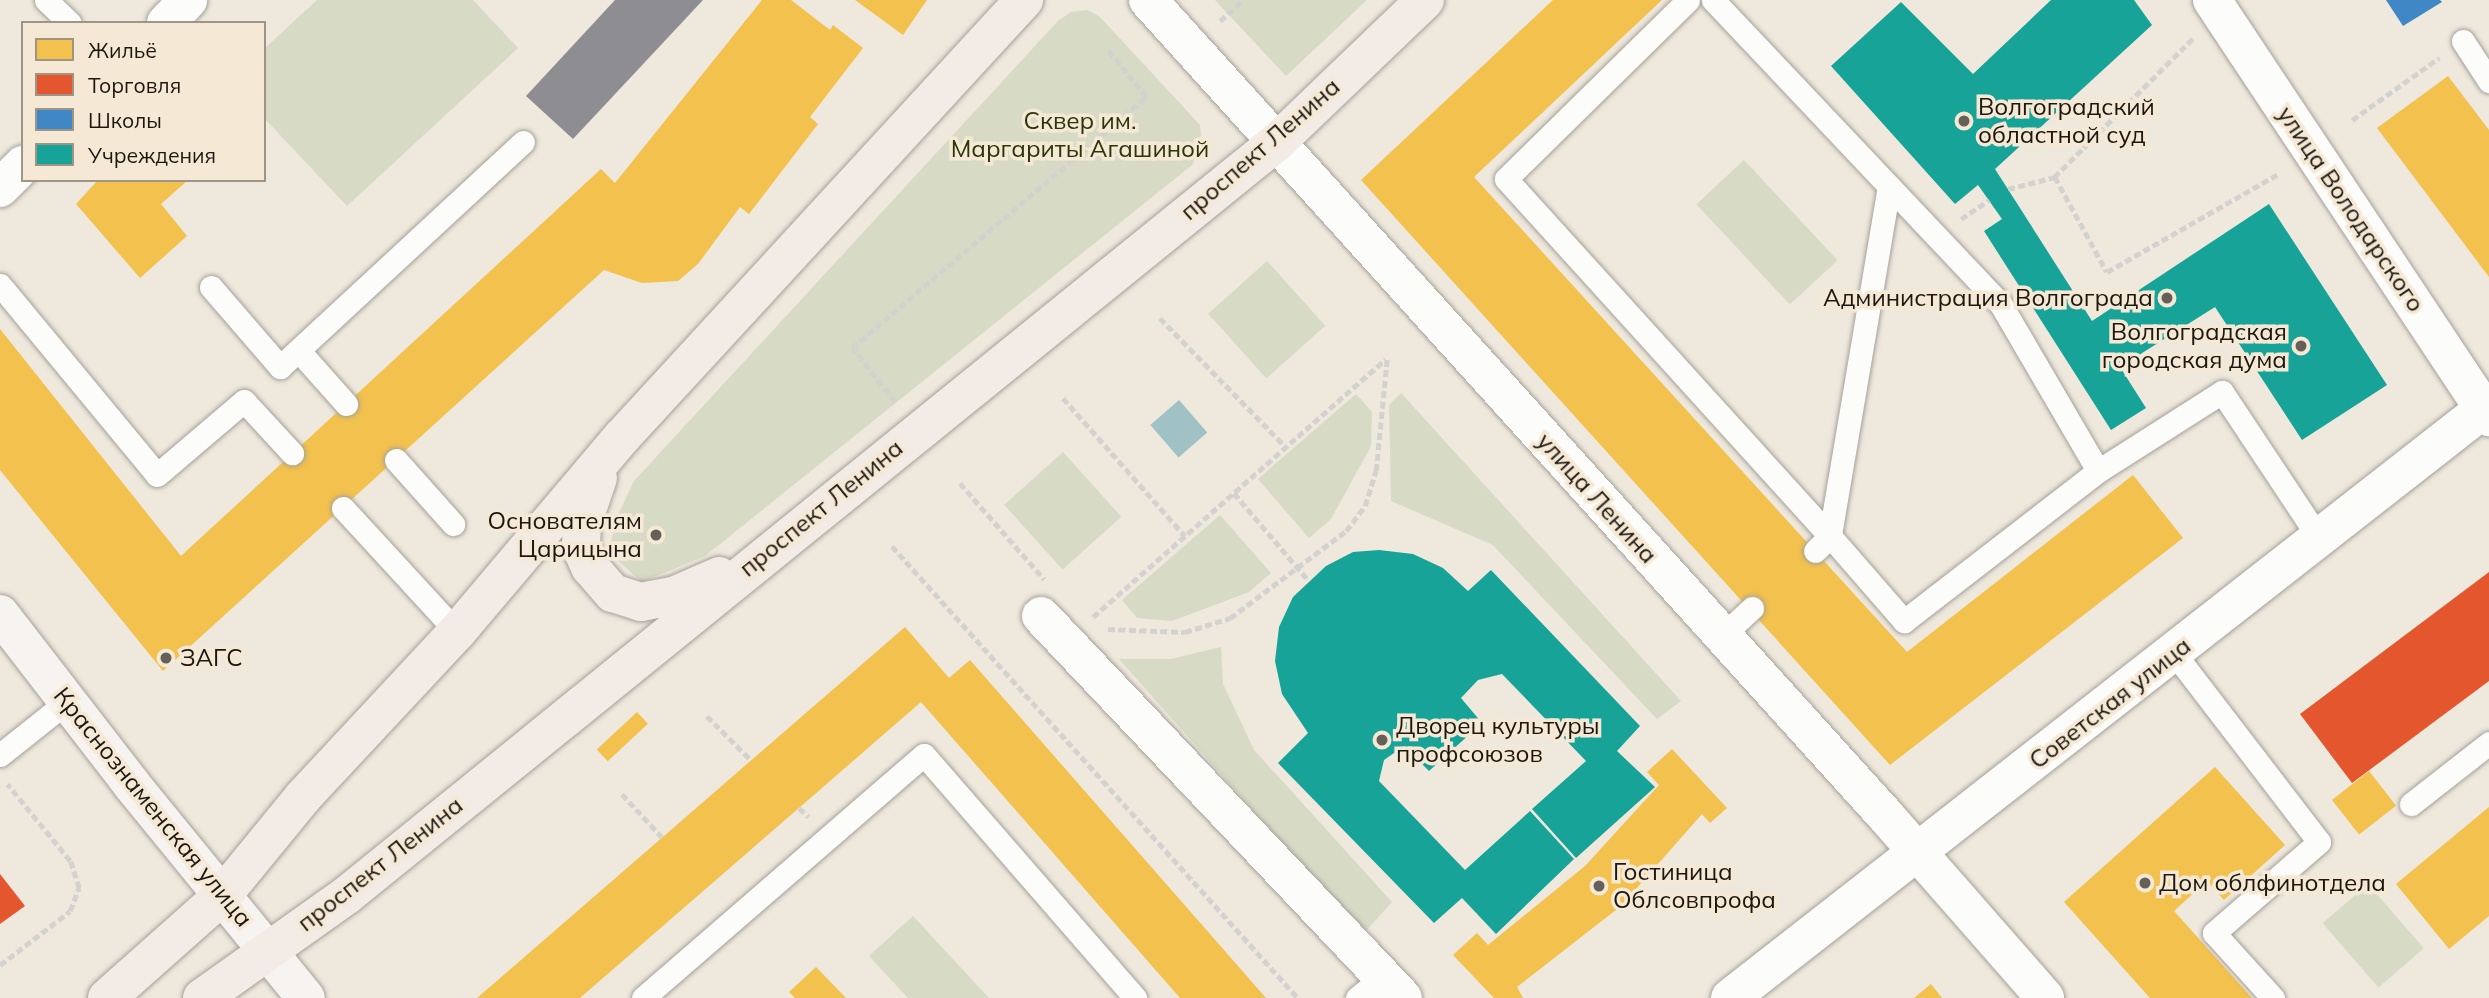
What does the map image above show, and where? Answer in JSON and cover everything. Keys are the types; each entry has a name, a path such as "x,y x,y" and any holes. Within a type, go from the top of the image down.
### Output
{"main road":[{"path":"107,998 222,896 303,797 457,632 622,437 1024,0"},
{"name":"проспект Ленина","path":"202,998 346,895 755,561 1277,142 1425,0"},
{"path":"622,437 595,483 582,525 586,557 613,593 641,602 676,595 755,561"},
{"name":"Краснознаменская улица","path":"0,614 222,896 306,998"}],"street":[{"path":"168,21 188,0"},
{"name":"улица Ленина","path":"1148,0 2045,998"},
{"name":"улица Володарского","path":"2205,17 2314,153 2487,411"},
{"path":"0,188 21,167"},
{"name":"Советская улица","path":"1730,998 1918,854 2319,538 2487,411"},
{"path":"1060,617 1381,991"}],"lane":[{"path":"46,0 68,21"},
{"path":"1688,0 1506,179 1822,543 1904,621 2098,471 2222,392 2319,538"},
{"path":"1713,0 2000,303 2098,471"},
{"path":"2463,41 2489,81"},
{"path":"211,287 280,368 523,142"},
{"path":"1822,543 1889,186"},
{"path":"0,285 157,475 244,401 292,453"},
{"path":"299,351 346,404"},
{"path":"396,460 453,524"},
{"path":"343,508 457,632"},
{"path":"1722,636 1752,608"},
{"path":"2174,653 2319,842 2214,933 2273,998"},
{"path":"0,755 68,701"},
{"path":"2411,804 2489,743"},
{"path":"643,998 924,755 1135,998"}],"path":[{"path":"1220,21 1243,0"},
{"path":"2008,189 2055,177 2205,17"},
{"path":"2352,120 2463,41"},
{"path":"895,403 852,348 1146,97 1108,50"},
{"path":"2055,177 2107,271 2314,153"},
{"path":"1160,318 1286,447"},
{"path":"960,483 1060,617 1132,634 1185,632 1230,618 1346,531 1364,506 1376,471 1387,359 1185,536 1060,617"},
{"path":"1063,398 1185,536"},
{"path":"1234,493 1308,580"},
{"path":"891,546 1298,998"},
{"path":"707,716 751,760"},
{"path":"0,775 71,861 79,888 70,911 0,965"},
{"path":"622,794 662,837"}],"green space":[{"path":"317,0 473,0 518,48 347,206 266,120 266,47"},
{"path":"1215,0 1367,0 1286,76"},
{"name":"Сквер им. Маргариты Агашиной","path":"1088,10 1100,17 1200,125 1202,147 1192,165 705,556 642,582 608,552 618,515 634,481 1058,21 1071,12"},
{"path":"1744,160 1837,260 1790,305 1696,204"},
{"path":"1267,261 1325,326 1267,379 1208,314"},
{"path":"1401,393 1681,701 1657,719 1493,545 1391,501 1389,405"},
{"path":"1356,394 1372,412 1371,446 1331,519 1309,538 1258,479"},
{"path":"1063,452 1121,517 1063,570 1004,505"},
{"path":"1220,515 1271,573 1249,592 1172,621 1137,618 1122,600"},
{"path":"1221,647 1223,684 1254,750 1392,902 1363,934 1119,659 1171,659"},
{"path":"2368,884 2424,948 2378,988 2323,923"},
{"path":"913,916 989,998 908,998 869,956"}],"water":[{"path":"1179,400 1207,432 1179,457 1150,425"}],"building: Жильё":[{"path":"762,0 791,0 830,30 833,25 863,48 810,117 818,124 749,214 740,207 698,264 678,281 642,283 604,270 163,671 0,470 0,329 181,556 601,169 615,183"},
{"path":"855,0 927,0 903,35"},
{"path":"1553,0 1662,0 1474,177 1907,652 2133,475 2183,538 1890,765 1361,180"},
{"path":"2448,76 2489,130 2489,277 2377,128"},
{"path":"96,182 186,182 161,204 187,236 140,278 76,204"},
{"path":"905,627 949,678 970,660 1266,998 1180,998 921,702 580,998 477,998"},
{"path":"637,712 648,724 608,761 597,750"},
{"name":"Гостиница Облсовпрофа","path":"1672,749 1727,808 1710,823 1702,814 1621,906 1517,987 1523,998 1494,998 1453,955 1477,933 1488,945 1585,866 1659,785 1647,772"},
{"name":"Дом облфинотдела","path":"2215,767 2285,845 2224,900 2207,881 2174,911 2252,998 2150,998 2064,902"},
{"path":"2369,771 2396,806 2359,835 2332,800"},
{"path":"2489,807 2489,916 2449,949 2396,884"},
{"path":"816,967 846,998 795,998 789,992"},
{"path":"1931,984 1942,998 1914,998"}],"building: Торговля":[{"path":"2489,572 2489,681 2352,783 2300,714"},
{"path":"0,874 25,906 0,924"}],"building: Школы":[{"path":"2386,0 2440,0 2442,2 2403,26"}],"building: Учреждения":[{"path":"2051,0 2134,0 2152,25 1995,169 2092,321 2269,204 2387,385 2302,440 2215,307 2120,367 2146,408 2111,430 1984,231 2002,219 1978,185 1955,204 1831,66 1901,2 1973,74"},
{"name":"Дворец культуры профсоюзов","path":"1379,550 1413,554 1443,568 1468,591 1491,570 1640,726 1617,751 1655,787 1576,858 1532,809 1586,761 1502,674 1478,680 1461,698 1482,723 1429,771 1404,746 1384,760 1379,781 1465,870 1530,811 1574,859 1496,934 1462,898 1434,923 1278,763 1308,733 1282,694 1275,661 1279,627 1293,597 1326,566 1353,552"}],"building: Промзона":[{"path":"615,0 703,0 573,139 526,96"}],"place":[{"name":"Волгоградский областной суд","path":"1964,121"},
{"name":"Администрация Волгограда","path":"2167,298"},
{"name":"Волгоградская городская дума","path":"2301,346"},
{"name":"Основателям Царицына","path":"656,535"},
{"name":"ЗАГС","path":"166,658"},
{"name":"Дворец культуры профсоюзов","path":"1382,740"},
{"name":"Дом облфинотдела","path":"2145,883"},
{"name":"Гостиница Облсовпрофа","path":"1599,886"}]}
